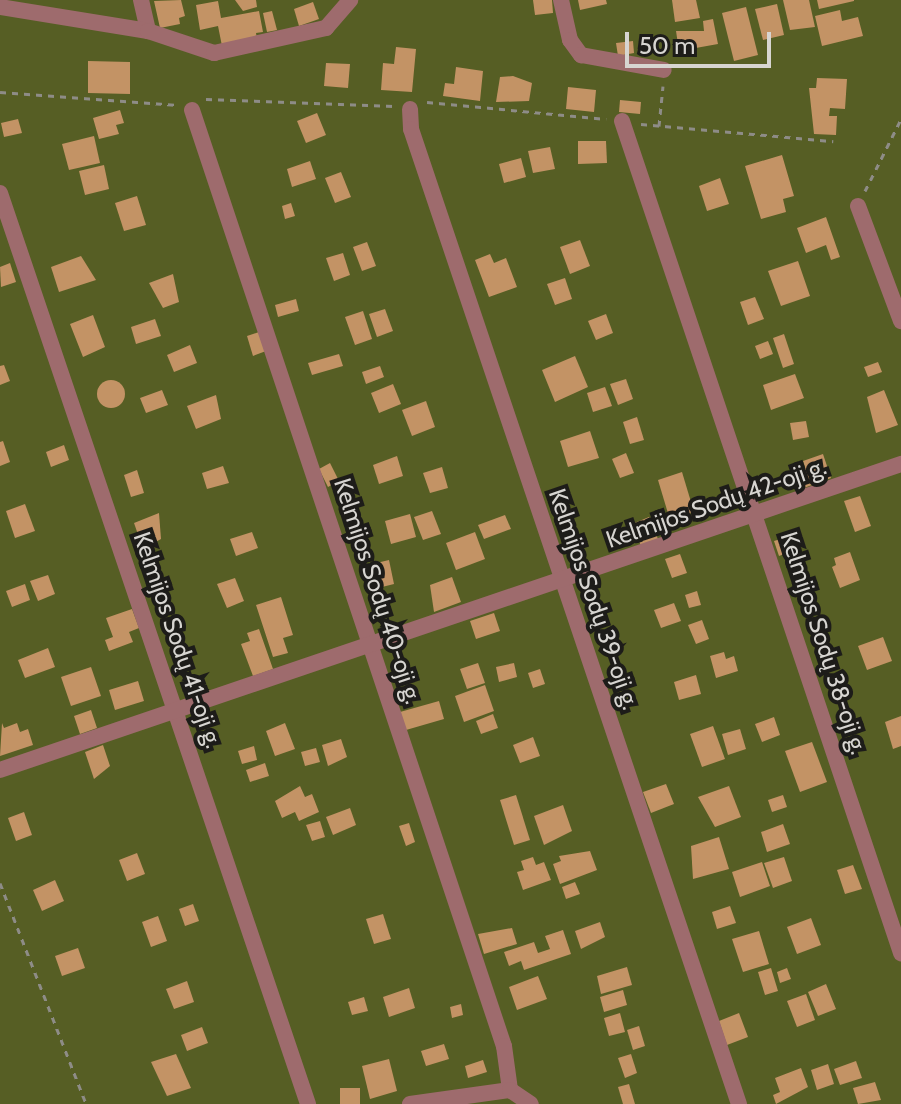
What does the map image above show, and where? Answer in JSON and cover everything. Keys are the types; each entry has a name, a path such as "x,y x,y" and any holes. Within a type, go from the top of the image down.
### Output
{"street":[{"path":"141,0 148,31"},
{"path":"0,7 148,31 214,53 251,48 326,28 350,0"},
{"path":"561,0 570,40 581,55 664,70"},
{"name":"Kelmijos Sodų 39-oji g.","path":"410,109 411,129 739,1104"},
{"name":"Kelmijos Sodų 40-oji g.","path":"192,110 504,1046 510,1090"},
{"name":"Kelmijos Sodų 38-oji g.","path":"622,121 757,515 901,953"},
{"name":"Kelmijos Sodų 41-oji g.","path":"0,193 308,1104"},
{"path":"858,206 901,321"},
{"name":"Kelmijos Sodų 42-oji g.","path":"0,770 563,582 901,464"},
{"path":"410,1104 510,1090 531,1104"}],"path":[{"path":"659,127 664,70"},
{"path":"0,92 157,100 192,110 208,98 379,102 410,109"},
{"path":"858,206 901,119"},
{"path":"0,883 86,1104"}],"green space":[{"path":"0,0 901,0 901,1104 0,1104"}],"building":[{"path":"181,0 185,16 179,18 180,24 160,28 154,1"},
{"path":"235,0 256,0 257,7 243,11"},
{"path":"533,0 552,0 553,13 535,15"},
{"path":"578,0 606,0 607,4 580,10"},
{"path":"672,0 696,0 700,18 675,22"},
{"path":"783,0 809,0 815,27 790,30"},
{"path":"817,0 854,0 854,1 819,9"},
{"path":"218,1 221,18 259,11 263,32 256,33 257,39 222,46 218,26 200,30 196,5"},
{"path":"313,2 319,19 299,26 294,9"},
{"path":"777,4 784,35 763,40 755,9"},
{"path":"746,7 758,55 734,61 722,13"},
{"path":"840,10 842,21 858,17 863,36 822,46 815,16"},
{"path":"272,11 277,30 267,32 263,13"},
{"path":"713,19 718,44 679,51 676,31 704,31 703,21"},
{"path":"633,41 634,53 618,56 616,43"},
{"path":"396,47 416,49 412,92 381,90 383,63 394,64"},
{"path":"88,61 130,62 130,94 88,93"},
{"path":"326,63 350,64 348,88 324,86"},
{"path":"456,67 483,71 480,101 443,96 445,83 454,84"},
{"path":"513,76 532,83 529,101 496,102 500,77"},
{"path":"817,78 847,79 845,109 830,108 829,116 837,116 836,135 814,134 809,88 816,88"},
{"path":"568,87 596,90 594,112 566,109"},
{"path":"620,100 641,102 640,114 619,112"},
{"path":"120,110 124,123 116,125 119,134 99,139 93,118"},
{"path":"317,113 326,135 306,143 297,121"},
{"path":"18,119 22,133 4,137 1,123"},
{"path":"94,136 100,163 69,170 62,144"},
{"path":"578,141 606,141 607,163 578,164"},
{"path":"550,147 555,169 533,173 528,151"},
{"path":"782,155 794,196 783,199 786,212 761,219 745,166"},
{"path":"521,158 526,177 504,183 499,164"},
{"path":"310,161 316,179 292,187 287,169"},
{"path":"104,165 109,189 85,195 79,171"},
{"path":"341,172 351,197 335,203 325,178"},
{"path":"720,178 729,204 707,211 699,186"},
{"path":"137,196 146,225 124,231 115,203"},
{"path":"291,203 295,216 285,219 282,206"},
{"path":"826,217 840,257 831,260 826,245 806,253 797,228"},
{"path":"580,240 590,266 570,274 560,247"},
{"path":"367,242 376,266 362,271 353,247"},
{"path":"343,253 350,275 334,281 326,258"},
{"path":"490,254 494,263 506,258 517,287 489,297 475,260"},
{"path":"81,256 96,280 59,292 51,267"},
{"path":"798,261 810,296 781,306 768,271"},
{"path":"10,263 16,282 1,287 0,267"},
{"path":"173,274 179,302 163,308 149,283"},
{"path":"565,278 572,299 555,305 547,284"},
{"path":"755,297 764,319 748,325 740,302"},
{"path":"296,299 299,311 278,317 275,305"},
{"path":"385,309 393,331 377,337 369,314"},
{"path":"363,311 372,339 355,345 345,317"},
{"path":"606,314 613,333 596,340 588,321"},
{"path":"93,315 105,347 83,357 70,324"},
{"path":"155,319 161,336 136,344 131,327"},
{"path":"259,332 266,351 253,356 247,336"},
{"path":"784,334 794,364 783,368 773,338"},
{"path":"768,341 773,354 760,359 755,346"},
{"path":"190,345 197,363 174,372 167,355"},
{"path":"339,354 343,366 312,375 308,363"},
{"path":"575,356 588,387 555,402 542,370"},
{"path":"878,362 882,372 868,377 864,367"},
{"path":"4,365 10,381 0,385 0,366"},
{"path":"380,366 384,377 366,384 362,372"},
{"path":"795,374 804,398 771,410 763,385"},
{"path":"626,379 633,399 618,405 610,384"},
{"path":"111,380 121,384 125,394 121,404 111,408 101,404 97,394 101,384"},
{"path":"393,384 401,404 379,413 371,393"},
{"path":"605,387 612,406 593,412 587,393"},
{"path":"162,390 168,405 146,413 140,398"},
{"path":"884,390 898,425 876,433 867,397"},
{"path":"216,395 221,419 196,429 187,406"},
{"path":"426,401 435,427 412,436 402,410"},
{"path":"637,417 644,440 630,444 623,422"},
{"path":"806,421 809,437 793,440 790,423"},
{"path":"590,431 599,458 568,467 560,441"},
{"path":"3,441 10,462 0,466 0,442"},
{"path":"64,445 69,460 51,467 46,452"},
{"path":"626,453 634,473 620,478 612,459"},
{"path":"823,454 831,478 801,489 795,470 805,467 803,461"},
{"path":"397,456 403,476 379,484 373,465"},
{"path":"330,463 339,481 328,487 319,469"},
{"path":"223,466 229,483 207,489 202,473"},
{"path":"442,467 448,488 430,493 423,473"},
{"path":"137,470 144,493 131,497 124,475"},
{"path":"682,472 694,512 670,520 658,480"},
{"path":"860,496 871,526 855,532 844,501"},
{"path":"25,504 35,531 15,538 6,511"},
{"path":"432,511 441,534 423,540 414,517"},
{"path":"159,513 161,539 143,549 134,523"},
{"path":"410,514 416,537 391,544 385,521"},
{"path":"505,515 511,529 484,539 478,525"},
{"path":"649,517 658,539 641,546 632,524"},
{"path":"252,532 258,548 236,556 230,539"},
{"path":"475,532 485,559 456,570 446,543"},
{"path":"794,535 798,549 779,556 774,541"},
{"path":"850,552 860,580 840,588 832,567 836,565 834,558"},
{"path":"680,554 687,573 672,578 665,559"},
{"path":"389,560 394,584 374,589 368,565"},
{"path":"48,575 55,594 38,601 30,581"},
{"path":"452,577 461,602 434,612 430,585"},
{"path":"235,578 244,601 227,608 217,584"},
{"path":"25,584 30,600 12,607 6,591"},
{"path":"697,591 701,605 689,608 685,595"},
{"path":"281,597 293,635 283,638 288,653 273,657 256,605"},
{"path":"674,603 681,621 661,628 654,610"},
{"path":"132,609 139,628 129,632 133,642 109,651 105,640 113,637 106,618"},
{"path":"494,613 500,631 476,639 470,621"},
{"path":"702,620 709,639 696,644 688,625"},
{"path":"259,629 273,669 253,676 241,644 250,641 247,633"},
{"path":"883,637 892,661 867,670 858,646"},
{"path":"48,648 55,667 25,678 18,660"},
{"path":"724,652 726,659 734,656 738,671 716,678 710,656"},
{"path":"478,663 485,683 467,689 460,669"},
{"path":"514,663 517,677 499,682 496,667"},
{"path":"91,667 101,696 71,706 61,677"},
{"path":"540,669 545,684 533,688 528,673"},
{"path":"696,675 701,694 679,700 674,682"},
{"path":"138,681 144,701 115,710 109,690"},
{"path":"485,685 494,711 464,722 455,696"},
{"path":"439,701 444,719 406,730 400,712"},
{"path":"91,710 97,728 80,734 74,716"},
{"path":"493,714 498,728 481,734 476,721"},
{"path":"901,716 901,746 893,749 885,722"},
{"path":"774,717 780,735 762,742 755,724"},
{"path":"2,723 4,728 17,723 20,732 28,729 33,745 0,756"},
{"path":"285,723 295,749 275,756 266,731"},
{"path":"713,726 725,759 702,767 690,734"},
{"path":"740,729 746,749 728,755 722,734"},
{"path":"533,737 540,756 520,763 513,745"},
{"path":"341,739 347,757 328,766 322,745"},
{"path":"812,742 827,782 800,792 785,751"},
{"path":"103,745 110,766 94,779 85,752"},
{"path":"254,746 257,760 242,764 238,751"},
{"path":"316,748 320,762 305,766 301,752"},
{"path":"265,763 269,776 250,782 246,770"},
{"path":"666,784 674,804 651,813 643,792"},
{"path":"300,786 305,797 312,794 319,812 299,821 295,812 282,818 275,801"},
{"path":"729,786 741,817 715,827 698,797"},
{"path":"516,795 530,840 514,845 500,800"},
{"path":"783,795 787,807 772,812 768,800"},
{"path":"563,805 572,831 544,845 534,816"},
{"path":"350,808 356,825 333,835 326,817"},
{"path":"24,812 32,835 16,841 8,818"},
{"path":"320,821 325,837 312,841 306,825"},
{"path":"409,823 415,842 406,846 399,826"},
{"path":"783,824 790,844 767,852 761,832"},
{"path":"719,837 729,869 693,879 691,846"},
{"path":"590,851 597,870 560,884 553,864 561,861 559,856"},
{"path":"137,853 145,874 127,881 119,860"},
{"path":"533,857 536,865 544,862 551,880 523,890 517,872 524,870 521,861"},
{"path":"784,857 792,881 773,888 764,863"},
{"path":"762,862 770,886 740,897 732,872"},
{"path":"853,865 862,889 845,894 837,870"},
{"path":"55,880 64,901 42,911 33,890"},
{"path":"575,882 580,894 566,899 562,887"},
{"path":"193,904 199,921 185,926 179,909"},
{"path":"730,906 736,923 717,929 712,912"},
{"path":"383,914 391,939 374,944 366,919"},
{"path":"158,916 167,941 151,947 142,922"},
{"path":"811,918 821,945 797,954 787,927"},
{"path":"600,922 605,937 581,949 575,931"},
{"path":"512,928 517,944 484,954 478,934"},
{"path":"563,930 571,954 524,970 521,961 509,966 504,952 534,942 538,953 550,949 545,936"},
{"path":"759,931 769,964 743,972 732,939"},
{"path":"78,948 85,968 62,976 55,956"},
{"path":"627,967 632,985 601,994 597,976"},
{"path":"771,968 778,991 765,995 758,972"},
{"path":"787,968 791,979 780,983 777,972"},
{"path":"538,976 547,999 517,1010 509,987"},
{"path":"187,981 194,1002 174,1009 166,989"},
{"path":"826,984 836,1009 818,1016 808,992"},
{"path":"409,988 415,1008 389,1017 383,997"},
{"path":"623,990 627,1005 604,1012 600,997"},
{"path":"806,994 815,1020 797,1027 787,1001"},
{"path":"364,997 368,1011 352,1015 348,1002"},
{"path":"461,1004 463,1015 452,1018 450,1007"},
{"path":"620,1013 625,1032 609,1036 604,1018"},
{"path":"739,1013 748,1037 727,1045 719,1021"},
{"path":"639,1026 645,1046 633,1050 627,1030"},
{"path":"202,1027 208,1043 187,1051 181,1035"},
{"path":"444,1044 449,1059 426,1066 421,1051"},
{"path":"176,1054 191,1088 167,1096 151,1062"},
{"path":"631,1054 637,1073 625,1078 618,1058"},
{"path":"389,1059 397,1091 370,1099 362,1066"},
{"path":"483,1060 487,1072 468,1078 465,1066"},
{"path":"856,1061 862,1078 840,1085 834,1069"},
{"path":"828,1064 834,1084 817,1090 811,1070"},
{"path":"801,1068 808,1087 776,1104 773,1095 780,1092 775,1078"},
{"path":"875,1082 881,1100 858,1104 853,1088"},
{"path":"629,1084 635,1104 623,1104 618,1087"},
{"path":"340,1088 360,1088 360,1104 340,1104"}]}
